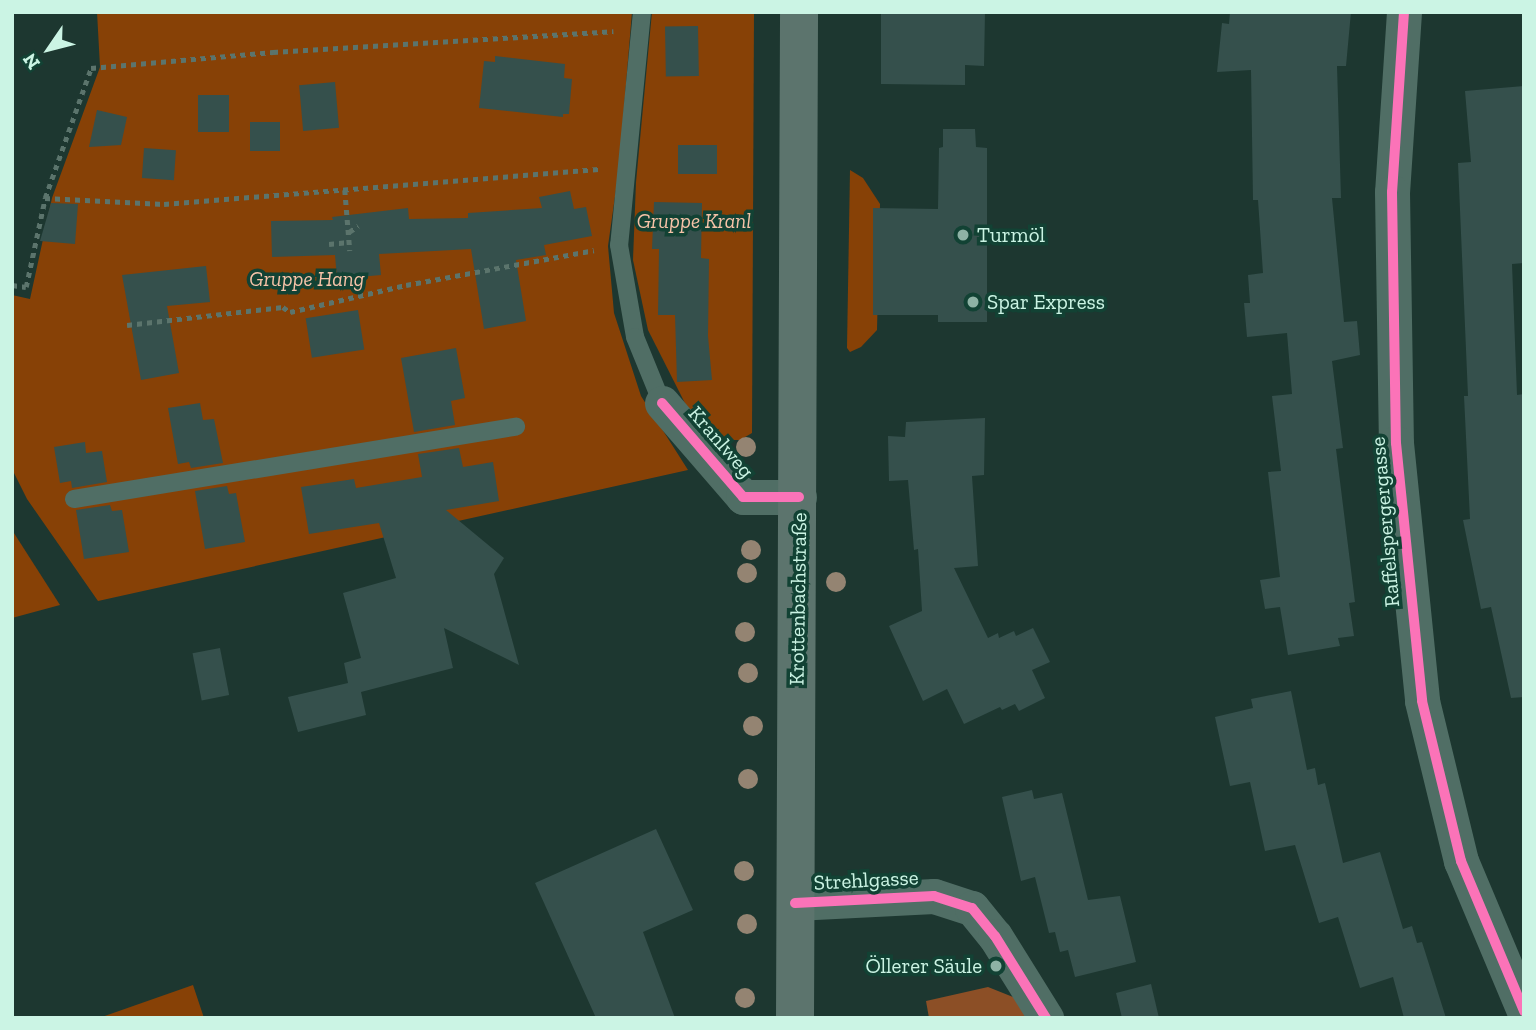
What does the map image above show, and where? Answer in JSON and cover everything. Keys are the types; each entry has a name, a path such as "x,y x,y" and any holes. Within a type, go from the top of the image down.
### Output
{"main road":[{"name":"Krottenbachstraße","path":"795,1018 799,12"}],"street":[{"name":"Raffelspergergasse","path":"1404,12 1392,192 1396,443 1422,701 1461,861 1524,1011"},
{"name":"Kranlweg","path":"662,403 743,496 799,497"},
{"name":"Strehlgasse","path":"795,903 934,896 972,908 995,936 1046,1018"}],"lane":[{"name":"Kranlweg","path":"642,20 619,245 635,337 662,403"},
{"path":"74,499 516,427"}],"path":[{"path":"12,285 26,287 45,198 91,68 642,20"},
{"path":"45,198 164,204 628,167"},
{"path":"345,190 350,251"},
{"path":"349,233 358,226"},
{"path":"329,244 349,242"},
{"path":"127,325 283,307 290,312 406,285 619,245"}],"green space":[{"name":"Gruppe Hang","path":"97,12 632,12 619,168 608,246 614,313 641,396 688,470 98,601 27,499 12,469 12,295 30,299 52,198 100,67"},
{"name":"Gruppe Kranl","path":"652,12 754,12 752,433 740,440 727,440 693,419 648,330 633,260 636,182"},
{"path":"850,170 863,178 880,204 877,330 861,347 850,352 847,348"},
{"path":"12,530 60,605 12,618"},
{"path":"193,985 204,1018 99,1018"}],"shaded area":[{"path":"988,987 1023,1001 1033,1018 929,1018 926,1001"}],"building":[{"path":"881,12 985,12 984,66 965,65 965,85 881,84"},
{"path":"1230,12 1351,12 1346,66 1337,66 1341,198 1332,198 1344,322 1357,321 1360,355 1332,361 1343,448 1336,449 1355,602 1349,603 1354,636 1338,638 1340,646 1288,655 1280,607 1265,609 1260,580 1280,577 1268,472 1281,471 1272,396 1292,394 1287,333 1247,337 1244,303 1250,303 1248,275 1263,273 1258,200 1253,200 1251,70 1217,72 1222,23 1229,24"},
{"path":"698,26 699,76 666,77 665,27"},
{"path":"495,56 565,64 564,78 572,79 569,114 563,114 563,117 479,108 484,61 495,62"},
{"path":"335,82 339,128 303,131 299,85"},
{"path":"1524,86 1524,263 1512,264 1517,395 1524,394 1524,697 1511,698 1491,607 1481,609 1463,520 1470,519 1464,396 1468,396 1458,163 1471,162 1465,91"},
{"path":"198,95 229,95 229,132 198,132"},
{"path":"97,110 127,117 121,145 89,147"},
{"path":"250,122 280,122 280,151 250,151"},
{"path":"943,129 975,129 976,147 987,148 987,322 938,322 938,315 873,315 873,208 938,209 939,148 943,147"},
{"path":"678,145 717,145 717,174 678,174"},
{"path":"144,148 176,150 174,180 142,178"},
{"path":"570,191 574,209 586,207 592,236 544,245 546,255 516,260 526,321 484,329 471,249 379,254 381,275 337,279 335,255 272,257 271,221 333,220 332,217 408,208 409,219 468,218 468,213 542,208 539,197"},
{"path":"654,202 702,203 701,258 709,259 708,336 712,380 677,382 675,315 658,315 659,249 652,249"},
{"path":"51,203 78,204 75,244 40,241"},
{"path":"206,266 210,302 167,306 179,373 141,380 122,275"},
{"path":"358,310 364,350 312,358 306,318"},
{"path":"456,348 465,398 451,401 455,425 414,432 401,358"},
{"path":"200,403 203,420 214,419 223,463 191,468 189,462 178,464 168,408"},
{"path":"985,418 984,475 972,476 978,566 954,568 988,638 998,633 999,638 1014,631 1016,636 1033,628 1050,662 1032,670 1045,698 1019,711 1015,704 1002,710 1000,707 964,724 947,689 923,701 889,626 922,611 918,549 914,550 908,480 889,481 888,436 905,437 906,422"},
{"path":"85,442 86,453 102,451 107,482 72,488 71,481 60,483 54,447"},
{"path":"459,448 463,467 493,462 499,501 446,510 504,558 494,574 519,665 444,628 453,668 361,692 366,715 298,732 288,697 348,683 344,663 361,658 343,593 396,578 379,523 309,534 301,487 354,479 356,488 422,477 418,454"},
{"path":"227,486 229,494 236,493 245,542 205,549 195,491"},
{"path":"110,505 112,511 122,510 129,552 84,559 76,510"},
{"path":"220,648 229,695 202,700 193,653"},
{"path":"1291,691 1307,770 1315,768 1318,785 1325,783 1343,863 1380,852 1403,929 1412,926 1417,943 1422,942 1446,1018 1404,1018 1393,977 1360,988 1338,917 1319,923 1295,845 1265,851 1250,782 1230,786 1215,717 1253,708 1251,699"},
{"path":"1032,790 1034,799 1062,793 1088,900 1120,896 1136,962 1075,977 1068,950 1060,952 1055,932 1049,933 1035,877 1021,881 1002,797"},
{"path":"656,829 693,910 643,932 675,1018 596,1018 535,883"},
{"path":"1151,984 1159,1018 1122,1018 1116,993"}],"cycle path":[{"path":"1404,12 1392,192 1396,443 1422,701 1461,861 1524,1011"},
{"path":"662,403 743,497 799,497"},
{"path":"795,903 934,896 972,908 995,936 1046,1018"}],"place":[{"name":"Turmöl","path":"963,235"},
{"name":"Spar Express","path":"973,302"},
{"name":"Öllerer Säule","path":"996,966"}]}
